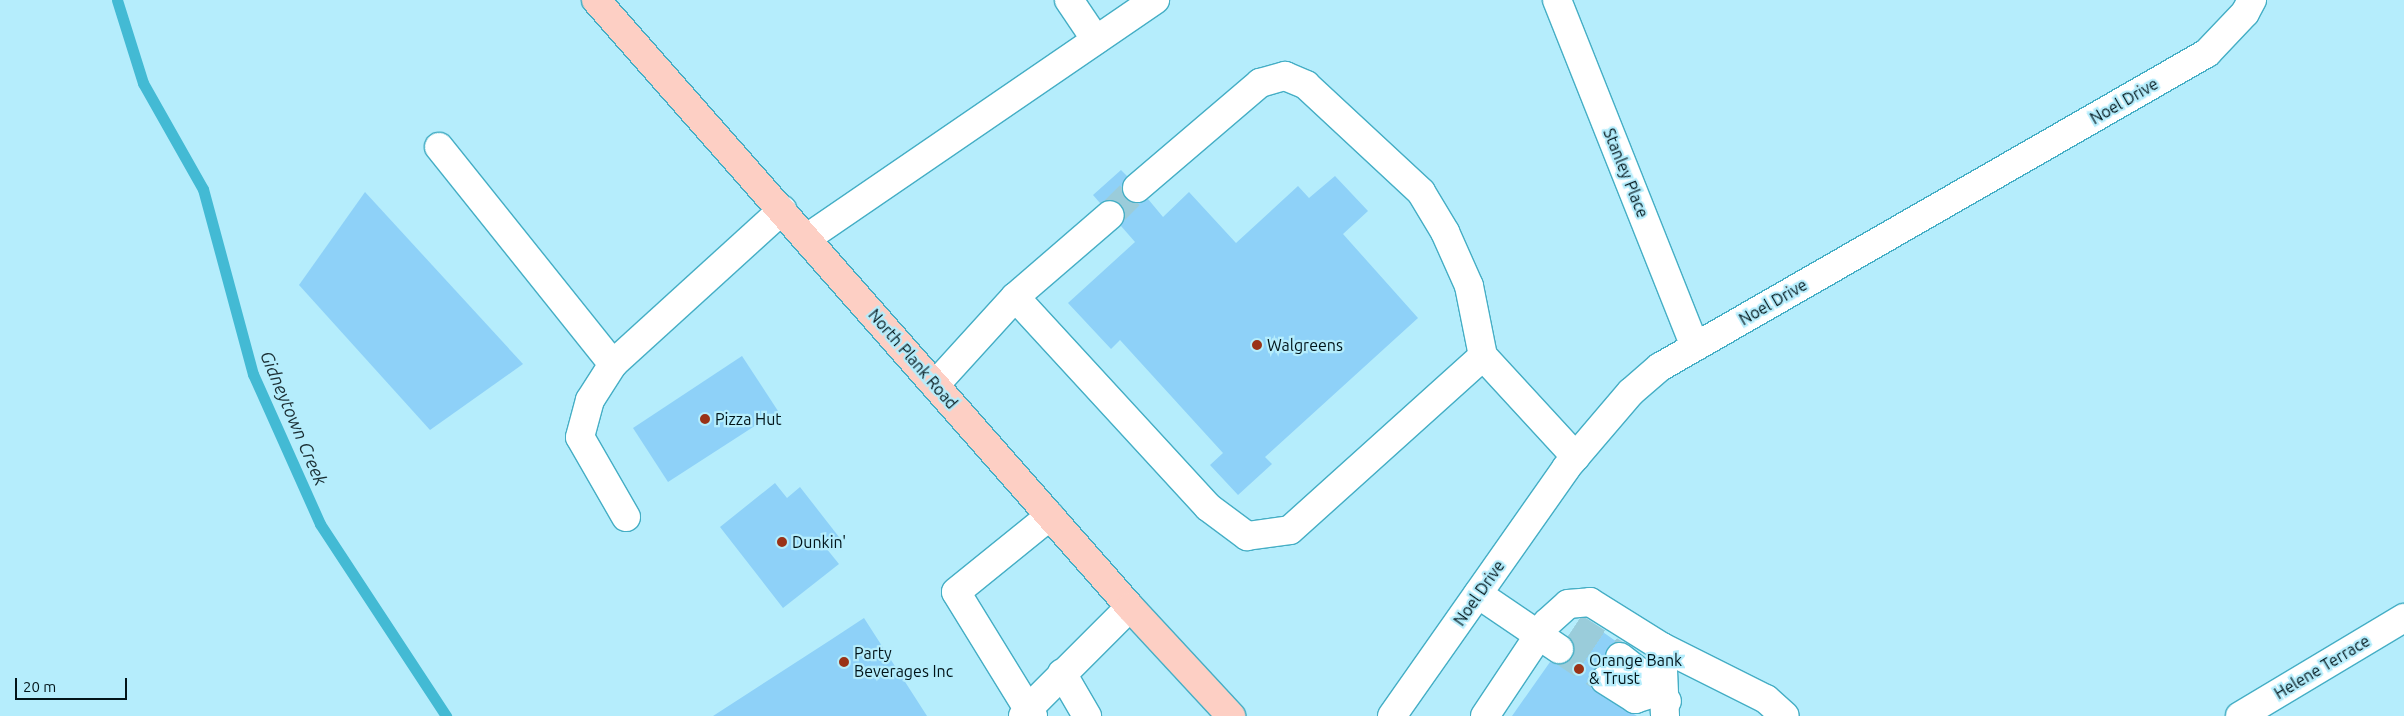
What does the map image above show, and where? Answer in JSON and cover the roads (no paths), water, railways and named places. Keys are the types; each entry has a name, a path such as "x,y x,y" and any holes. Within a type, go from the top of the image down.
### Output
{"main road":[{"name":"North Plank Road","path":"596,0 1130,607 1231,716"}],"street":[{"path":"1069,0 1096,40"},
{"path":"806,238 1155,0"},
{"name":"Stanley Place","path":"1557,0 1695,347"},
{"name":"Noel Drive","path":"1392,716 1576,456 1631,392 1660,367 2207,53 2245,12 2252,0"},
{"path":"1137,188 1260,83 1285,76 1306,85 1421,192 1445,232 1469,286 1482,356 1576,456"},
{"path":"438,147 613,364"},
{"path":"626,517 580,437 590,400 613,364 782,210"},
{"path":"935,385 1015,297 1110,215"},
{"path":"1015,297 1208,507 1247,536 1290,530 1482,356"},
{"path":"1050,516 956,592 1028,714 1062,673 1130,607"},
{"path":"1478,594 1557,632"},
{"path":"1485,716 1557,632 1568,604 1590,602 1662,647 1749,689 1785,716"},
{"name":"Helene Terrace","path":"2240,716 2404,618"},
{"path":"1662,647 1662,704"},
{"path":"1620,657 1649,680 1662,704"},
{"path":"1062,673 1087,716"},
{"path":"1605,680 1635,699 1662,704"}],"waterway":[{"name":"Gidneytown Creek","path":"117,0 143,83 203,189 253,374 320,524 446,716"}],"tunnel":[{"path":"1110,215 1137,188"},
{"path":"1574,627 1620,657"},
{"path":"1559,649 1605,680"}],"place":[{"name":"Walgreens","path":"1257,345"},
{"name":"Pizza Hut","path":"705,419"},
{"name":"Dunkin'","path":"782,542"},
{"name":"Party Beverages Inc","path":"844,662"},
{"name":"Orange Bank & Trust","path":"1579,669"}]}
